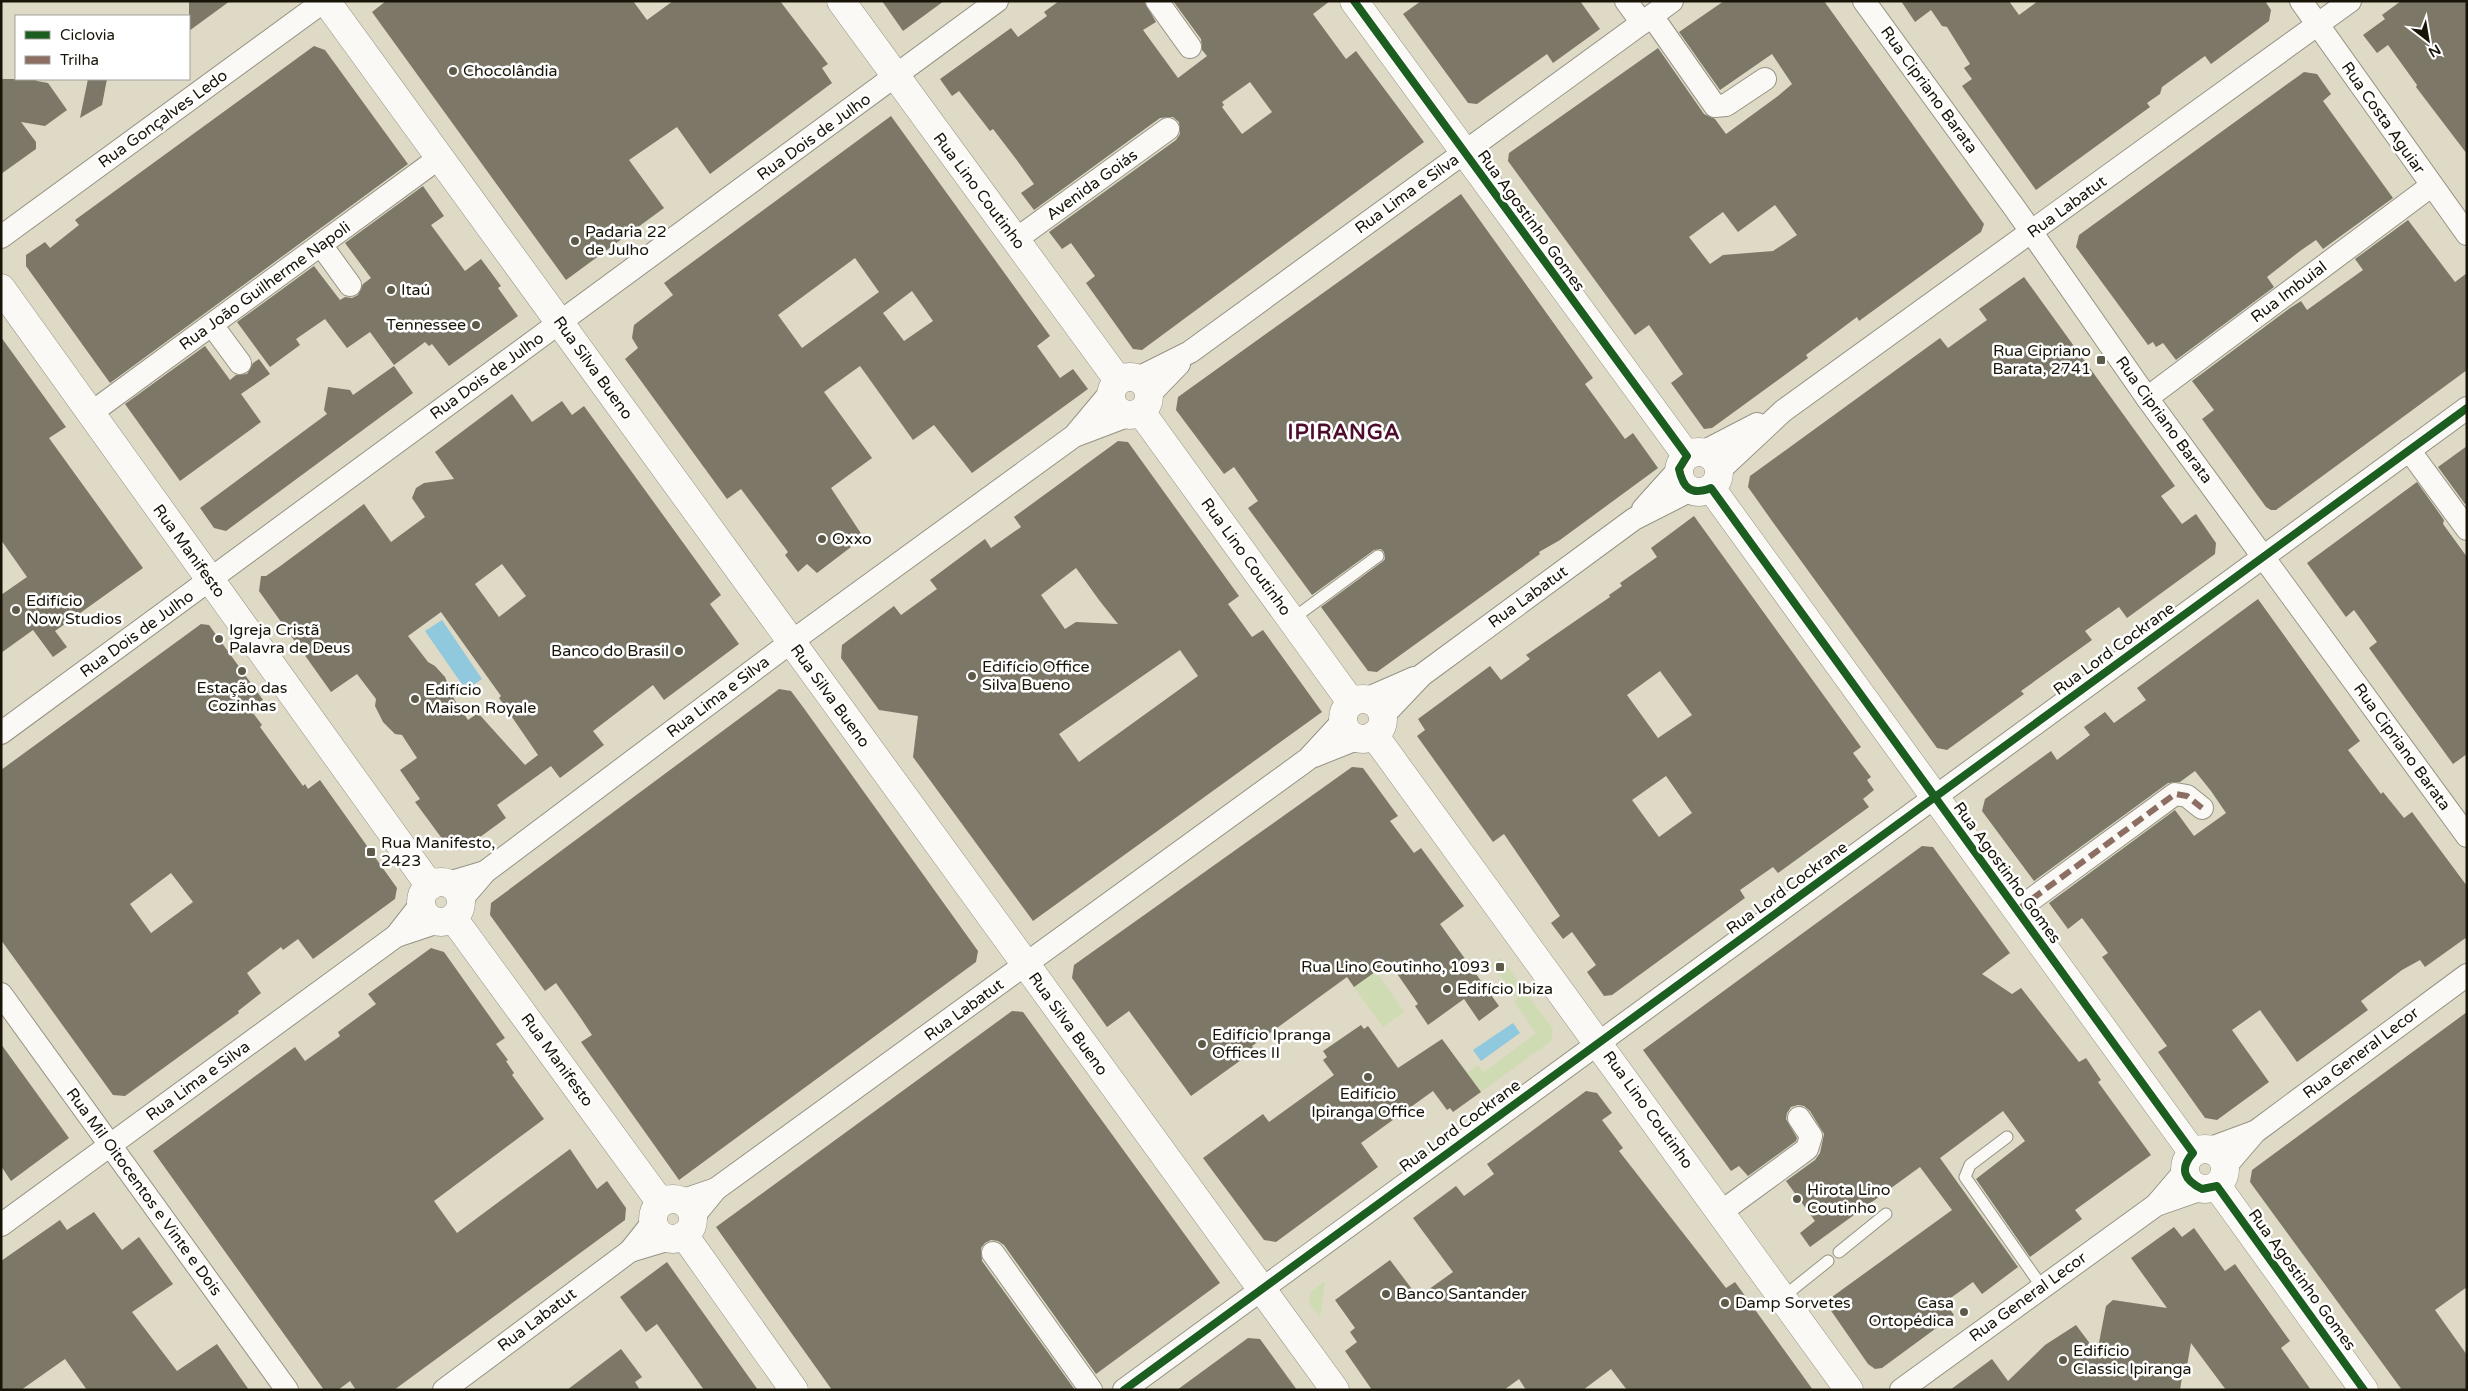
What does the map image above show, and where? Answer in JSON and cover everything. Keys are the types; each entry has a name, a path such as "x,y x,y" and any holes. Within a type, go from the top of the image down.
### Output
{"street":[{"name":"Rua Silva Bueno","path":"325,1 1336,1390"},
{"name":"Rua Gonçalves Ledo","path":"1,237 325,1"},
{"name":"Rua Lino Coutinho","path":"841,1 895,78 1131,395 1291,620 1599,1042 1849,1390"},
{"name":"Rua Dois de Julho","path":"1,733 895,78 997,1"},
{"path":"1157,1 1190,47"},
{"name":"Rua Agostinho Gomes","path":"1354,1 1699,471 2364,1390"},
{"path":"1626,1 1647,19 1715,106 1726,105 1765,79"},
{"name":"Rua Lima e Silva","path":"1,1225 485,872 791,642 1672,1"},
{"name":"Rua Cipriano Barata","path":"1864,1 2032,233 2147,398 2467,836"},
{"name":"Rua Costa Aguiar","path":"2301,1 2467,234"},
{"name":"Rua Labatut","path":"444,1390 630,1251 1363,719 1699,471 2032,233 2350,1"},
{"name":"Avenida Goiás","path":"1015,240 1168,129"},
{"name":"Rua João Guilherme Napoli","path":"91,413 439,158"},
{"name":"Rua Imbuial","path":"2147,398 2431,186"},
{"path":"321,245 350,285"},
{"name":"Rua Manifesto","path":"1,288 442,902 674,1219 794,1390"},
{"path":"212,325 240,362"},
{"name":"Rua Lord Cockrane","path":"1124,1390 1262,1287 2467,408"},
{"path":"2409,450 2467,529"},
{"path":"2017,910 2176,794 2187,796 2202,808"},
{"name":"Rua General Lecor","path":"1901,1390 2156,1205 2467,975"},
{"name":"Rua Mil Oitocentos e Vinte e Dois","path":"1,994 286,1390"},
{"path":"1722,1212 1807,1149 1811,1136 1799,1118"},
{"path":"993,1253 1091,1390"}],"lane":[{"path":"1291,620 1378,556"},
{"path":"2008,1137 1970,1165 1965,1178 2042,1287"},
{"path":"1839,1252 1886,1214"},
{"path":"1783,1297 1828,1261"}],"green space":[{"path":"1501,958 1553,1029 1551,1041 1481,1092 1467,1073 1478,1065 1484,1072 1536,1033 1514,1002 1518,999 1491,964"},
{"path":"1376,971 1404,1012 1383,1027 1354,987"},
{"path":"1325,1281 1320,1317 1309,1303 1311,1292"}],"water":[{"path":"442,620 482,679 466,690 425,631"},
{"path":"1513,1023 1520,1033 1481,1061 1473,1050"}],"building":[{"path":"189,1 230,1 190,30"},
{"path":"386,1 633,1 647,20 673,1 780,1 828,64 822,68 832,83 710,174 677,127 629,160 664,208 566,280 372,12"},
{"path":"882,1 944,1 903,31"},
{"path":"1059,1 1144,1 1156,22 1143,30 1178,78 1207,56 1202,50 1201,39 1173,1 1330,1 1313,14 1346,59 1356,51 1424,142 1142,350 1133,349 1086,283 1095,276 1071,243 1062,249 1049,232 1176,140 1180,134 1179,122 1173,117 1160,118 1034,210 1021,193 1034,184 993,129 990,131 959,91 952,96 940,79 1011,28 1018,37 1047,16 1044,12","holes":["1250,82 1272,112 1242,134 1222,107 1224,105 1222,102"]},
{"path":"1421,1 1580,1 1600,29 1553,63 1547,54 1477,104 1468,103 1403,14"},
{"path":"1724,1 1824,1 1984,224 1981,232 1966,243 1859,321 1857,317 1806,355 1808,358 1712,428 1704,429 1671,383 1683,374 1649,325 1635,335 1508,161 1509,153 1658,48 1704,114 1715,119 1726,134 1792,84 1772,54 1720,90 1679,32","holes":["1775,205 1797,235 1773,251 1723,255 1710,264 1689,237 1723,212 1738,232"]},
{"path":"1901,1 2009,1 2019,15 2038,1 2265,1 2271,10 2269,21 2211,64 2205,56 2162,87 2160,94 2147,103 2150,107 2036,190 1962,86 1972,79 1964,68 1970,64 1947,27 1942,26 1931,10 1915,22"},
{"path":"2401,1 2467,1 2467,154 2416,87 2417,85 2388,45 2377,53 2363,35 2385,19 2382,15"},
{"path":"314,46 325,50 408,164 110,383 26,266 26,255 45,242 50,248 79,225 75,220"},
{"path":"2304,72 2317,74 2331,94 2323,101 2393,198 2323,249 2316,240 2300,251 2267,277 2274,287 2176,360 2163,343 2156,347 2153,342 2148,345 2076,247 2079,235"},
{"path":"1,79 36,80 48,83 67,110 45,126 21,122 36,142 36,149 1,174"},
{"path":"88,80 107,80 102,105 80,118"},
{"path":"891,116 1050,336 1037,346 1060,378 1073,369 1088,389 972,473 934,425 913,440 860,366 824,392 872,458 831,488 862,535 849,544 851,547 817,573 807,564 798,572 785,555 788,552 741,489 727,499 625,359 638,348 632,338 634,325 673,295 664,283","holes":["855,258 879,292 802,348 778,315","912,291 933,321 904,341 883,313"]},
{"path":"423,186 444,216 431,225 465,271 481,259 501,286 498,288 518,316 449,366 432,344 429,346 425,342 394,365 370,332 347,348 325,319 296,339 300,345 270,367 237,322 314,266 340,300 345,297 352,298 358,295 363,284 371,278 345,243"},
{"path":"1461,194 1593,378 1585,384 1625,439 1633,433 1658,468 1560,540 1539,552 1540,554 1377,672 1368,671 1321,607 1382,562 1385,559 1384,552 1381,549 1374,550 1312,595 1248,508 1258,501 1234,467 1224,474 1176,410 1178,397"},
{"path":"2408,220 2455,282 2467,273 2467,370 2276,510 2271,510 2266,507 2202,419 2214,410 2192,381 2290,308 2301,301 2307,310 2363,270 2355,259"},
{"path":"2024,277 2175,486 2161,496 2182,524 2196,514 2216,543 2215,554 2127,618 2119,607 2085,631 2092,640 2021,691 2024,694 1947,750 1937,748 1748,487 1750,476 1940,338 1948,348 1987,320 1979,309"},
{"path":"1,337 66,427 49,438 143,568 55,631 67,647 53,657 33,630 1,653 1,595 27,577 1,540"},
{"path":"205,346 230,380 236,375 247,374 253,363 259,359 270,374 241,394 261,422 180,481 125,404"},
{"path":"394,366 413,393 226,531 214,528 200,508 327,414 324,410 328,387 350,390 353,395"},
{"path":"512,394 532,422 562,401 572,415 584,406 721,595 710,604 739,644 664,700 653,685 593,731 604,745 560,778 551,766 497,805 506,818 468,846 463,839 449,848 415,802 420,799 400,770 417,758 402,735 395,734 383,722 375,706 376,699 357,674 331,692 259,591 261,576 266,576 279,567 364,504 391,542 425,517 412,498 416,488 424,483 454,479 435,452","holes":["502,564 526,596 499,617 475,584","441,612 501,696 499,698 538,755 525,765 478,713 468,720 454,699 445,677 435,666 428,662 408,636"]},
{"path":"1118,441 1128,442 1239,596 1228,604 1252,637 1263,630 1322,712 1033,921 913,757 918,716 879,710 841,658 842,645 894,606 901,615 937,589 930,580 985,539 991,548 1021,527 1014,517","holes":["1076,568 1099,600 1118,624 1076,622 1065,629 1041,595","1180,650 1198,676 1079,762 1059,734"]},
{"path":"2467,446 2467,503 2465,504 2438,467"},
{"path":"2417,482 2444,520 2443,524 2467,557 2467,754 2453,764 2369,648 2377,642 2354,610 2346,617 2307,563"},
{"path":"1694,516 1861,747 1853,753 1871,777 1867,780 1874,790 1863,799 1869,807 1778,873 1773,867 1740,890 1745,898 1612,995 1604,996 1587,972 1596,965 1572,932 1563,939 1551,923 1560,916 1504,834 1493,842 1417,736 1425,730 1418,719 1490,666 1501,680 1530,659 1526,655 1610,597 1609,595 1622,586 1620,583 1657,557 1651,548","holes":["1660,671 1692,715 1658,738 1627,695","1666,776 1692,813 1659,837 1632,800"]},
{"path":"2258,599 2360,741 2348,750 2381,794 2383,792 2404,818 2412,812 2467,886 2467,937 2425,967 2420,960 2402,970 2361,1001 2368,1010 2297,1062 2260,1010 2232,1030 2269,1082 2217,1120 2205,1118 2158,1052 2167,1046 2102,957 2108,953 2082,918 2068,929 2049,903 2175,810 2194,836 2226,813 2211,791 2195,771 2180,782 2168,783 2034,881 1982,811 1985,799 2051,751 2057,760 2090,735 2084,727 2105,712 2114,723 2146,700 2137,688"},
{"path":"201,624 209,625 263,700 250,709 262,725 260,727 303,786 305,784 308,789 320,780 397,888 395,899 313,959 298,939 283,950 281,947 247,973 261,993 238,1011 239,1013 125,1096 113,1095 1,940 1,770","holes":["171,873 193,902 151,933 130,904"]},
{"path":"779,689 791,691 803,707 978,951 976,962 679,1180 581,1042 592,1035 580,1017 556,983 545,991 490,915 491,903"},
{"path":"1352,767 1363,768 1398,816 1390,821 1414,853 1421,848 1464,906 1440,924 1499,1006 1479,1021 1464,999 1428,1025 1415,1006 1418,1004 1389,962 1354,987 1347,977 1252,1046 1255,1050 1191,1096 1129,1011 1107,1027 1072,978 1074,965"},
{"path":"1922,846 1933,847 2010,953 1982,974 2012,994 2021,988 2079,1062 2086,1058 2101,1080 2098,1082 2151,1155 2075,1210 2082,1219 2030,1257 1976,1179 2025,1141 2003,1111 1940,1158 2018,1267 1982,1294 1973,1282 1945,1302 1954,1315 1882,1368 1875,1369 1868,1364 1825,1302 1952,1210 1920,1167 1810,1247 1800,1233 1815,1221 1786,1181 1815,1160 1820,1153 1824,1134 1810,1111 1804,1106 1798,1105 1791,1107 1787,1113 1786,1119 1797,1138 1796,1141 1748,1176 1739,1166 1731,1171 1643,1050"},
{"path":"431,948 444,952 505,1038 496,1044 508,1060 506,1061 514,1073 512,1075 544,1119 434,1201 457,1233 570,1149 597,1189 607,1181 626,1208 625,1220 394,1390 356,1390 350,1381 338,1390 324,1390 153,1151 295,1047 305,1061 340,1036 338,1032 376,1004 368,994"},
{"path":"1012,1011 1023,1012 1220,1283 1096,1374 1004,1245 998,1241 991,1240 981,1248 982,1261 1075,1390 832,1390 716,1227"},
{"path":"2467,1012 2467,1287 2435,1310 2467,1355 2467,1390 2402,1390 2250,1182 2252,1170"},
{"path":"1361,1025 1364,1029 1368,1026 1398,1068 1442,1039 1481,1092 1453,1112 1450,1108 1447,1110 1433,1091 1361,1143 1378,1167 1276,1242 1264,1240 1203,1158 1263,1114 1269,1122 1334,1075 1323,1060 1327,1057 1323,1051"},
{"path":"1,1044 69,1138 11,1181 1,1166"},
{"path":"1586,1091 1597,1093 1612,1113 1602,1120 1623,1148 1619,1151 1726,1288 1735,1282 1813,1390 1627,1390 1611,1369 1583,1390 1526,1390 1519,1379 1504,1390 1372,1390 1345,1351 1357,1342 1350,1332 1355,1328 1335,1300 1390,1260 1418,1297 1453,1272 1413,1218 1456,1186 1464,1196 1494,1174 1487,1164"},
{"path":"94,1212 122,1250 139,1237 173,1284 132,1312 177,1371 217,1344 249,1390 87,1390 65,1359 21,1390 1,1390 1,1261 60,1220 67,1230"},
{"path":"2174,1227 2182,1237 2194,1228 2225,1271 2235,1264 2290,1341 2281,1348 2311,1390 2226,1390 2191,1343 2186,1372 2183,1371 2180,1390 1950,1390 1992,1359 2008,1381 2045,1345 2076,1325 2097,1353 2106,1306 2113,1300 2167,1308 2131,1258"},
{"path":"667,1262 758,1390 704,1390 657,1324 646,1332 620,1297"},
{"path":"1248,1338 1260,1339 1297,1390 1177,1390"},
{"path":"621,1349 642,1377 635,1382 640,1390 567,1390"}],"marked path":[{"path":"2017,910 2175,794 2187,796 2202,808"}],"cycle path":[{"path":"1354,1 1687,456 1679,469 1683,481 1693,491 1711,488 2193,1153 2186,1164 2185,1169 2188,1178 2202,1189 2217,1186 2364,1390"},
{"path":"1124,1390 2467,408"}],"place":[{"name":"Chocolândia","path":"453,71"},
{"name":"Padaria 22 de Julho","path":"575,241"},
{"name":"Itaú","path":"391,290"},
{"name":"Tennessee","path":"476,325"},
{"name":"Rua Cipriano Barata, 2741","path":"2101,360"},
{"name":"Oxxo","path":"822,539"},
{"name":"Edifício Now Studios","path":"16,610"},
{"name":"Igreja Cristã Palavra de Deus","path":"219,639"},
{"name":"Banco do Brasil","path":"679,651"},
{"name":"Estação das Cozinhas","path":"242,671"},
{"name":"Edifício Office Silva Bueno","path":"972,676"},
{"name":"Edifício Maison Royale","path":"415,699"},
{"name":"Rua Manifesto, 2423","path":"371,852"},
{"name":"Rua Lino Coutinho, 1093","path":"1500,967"},
{"name":"Edifício Ibiza","path":"1447,989"},
{"name":"Edifício Ipranga Offices II","path":"1202,1044"},
{"name":"Edifício Ipiranga Office","path":"1368,1077"},
{"name":"Hirota Lino Coutinho","path":"1797,1199"},
{"name":"Banco Santander","path":"1386,1294"},
{"name":"Damp Sorvetes","path":"1725,1303"},
{"name":"Casa Ortopédica","path":"1964,1312"},
{"name":"Edifício Classic Ipiranga","path":"2063,1360"}],"district":[{"name":"IPIRANGA","path":"1344,432"}]}
